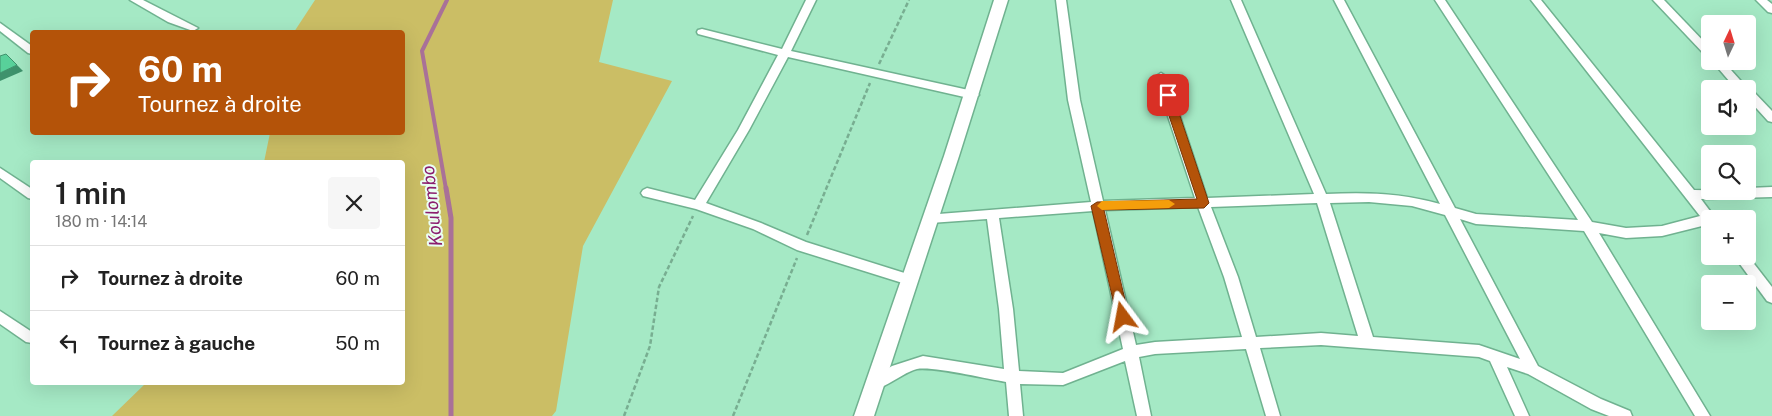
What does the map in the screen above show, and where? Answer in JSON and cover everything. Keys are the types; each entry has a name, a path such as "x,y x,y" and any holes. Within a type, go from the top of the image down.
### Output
{"street":[{"path":"136,0 172,20 193,28"},
{"path":"698,205 730,155 785,53 811,0"},
{"path":"864,416 973,95 1001,0"},
{"path":"1061,0 1074,100 1144,416"},
{"path":"1236,0 1322,198 1368,344"},
{"path":"1339,0 1533,370"},
{"path":"1440,0 1588,226 1704,416"},
{"path":"1536,0 1702,210"},
{"path":"1658,0 1701,45"},
{"path":"1761,0 1772,10"},
{"path":"0,26 30,49"},
{"path":"702,32 785,53 973,95"},
{"path":"1726,70 1735,80"},
{"path":"1162,77 1231,277 1274,416"},
{"path":"1756,101 1772,118"},
{"path":"0,172 30,194"},
{"path":"1690,195 1772,192"},
{"path":"647,193 698,205 757,226 802,246 909,280"},
{"path":"930,218 1097,206 1369,197 1412,201 1476,219 1588,226 1626,232 1662,231 1701,221"},
{"path":"992,214 1006,309 1016,416"},
{"path":"1747,265 1772,296"},
{"path":"0,317 30,337"},
{"path":"874,385 895,370 909,364 923,362 1013,377 1063,379 1131,352 1155,348 1321,339 1368,344 1458,348 1494,355 1533,370 1596,404 1626,416"},
{"path":"1494,355 1522,416"}],"path":[{"path":"733,416 874,73 909,0"},
{"path":"624,416 650,346 659,287 698,205"}],"shaded area":[{"path":"315,0 613,0 599,62 672,81 583,246 556,411 552,416 112,416 144,385 405,385 405,160 264,160 270,135 405,135 405,30 295,30"}],"building":[{"path":"6,54 17,65 0,73 0,56"}],"waterway":[{"name":"Koulombo","path":"446,189 422,51 447,0"},
{"name":"Koulombo","path":"446,188 451,218 451,416"}],"slow traffic":[{"path":"1102,206 1169,204"}],"route":[{"path":"1123,317 1097,206 1204,203 1168,95"}]}
